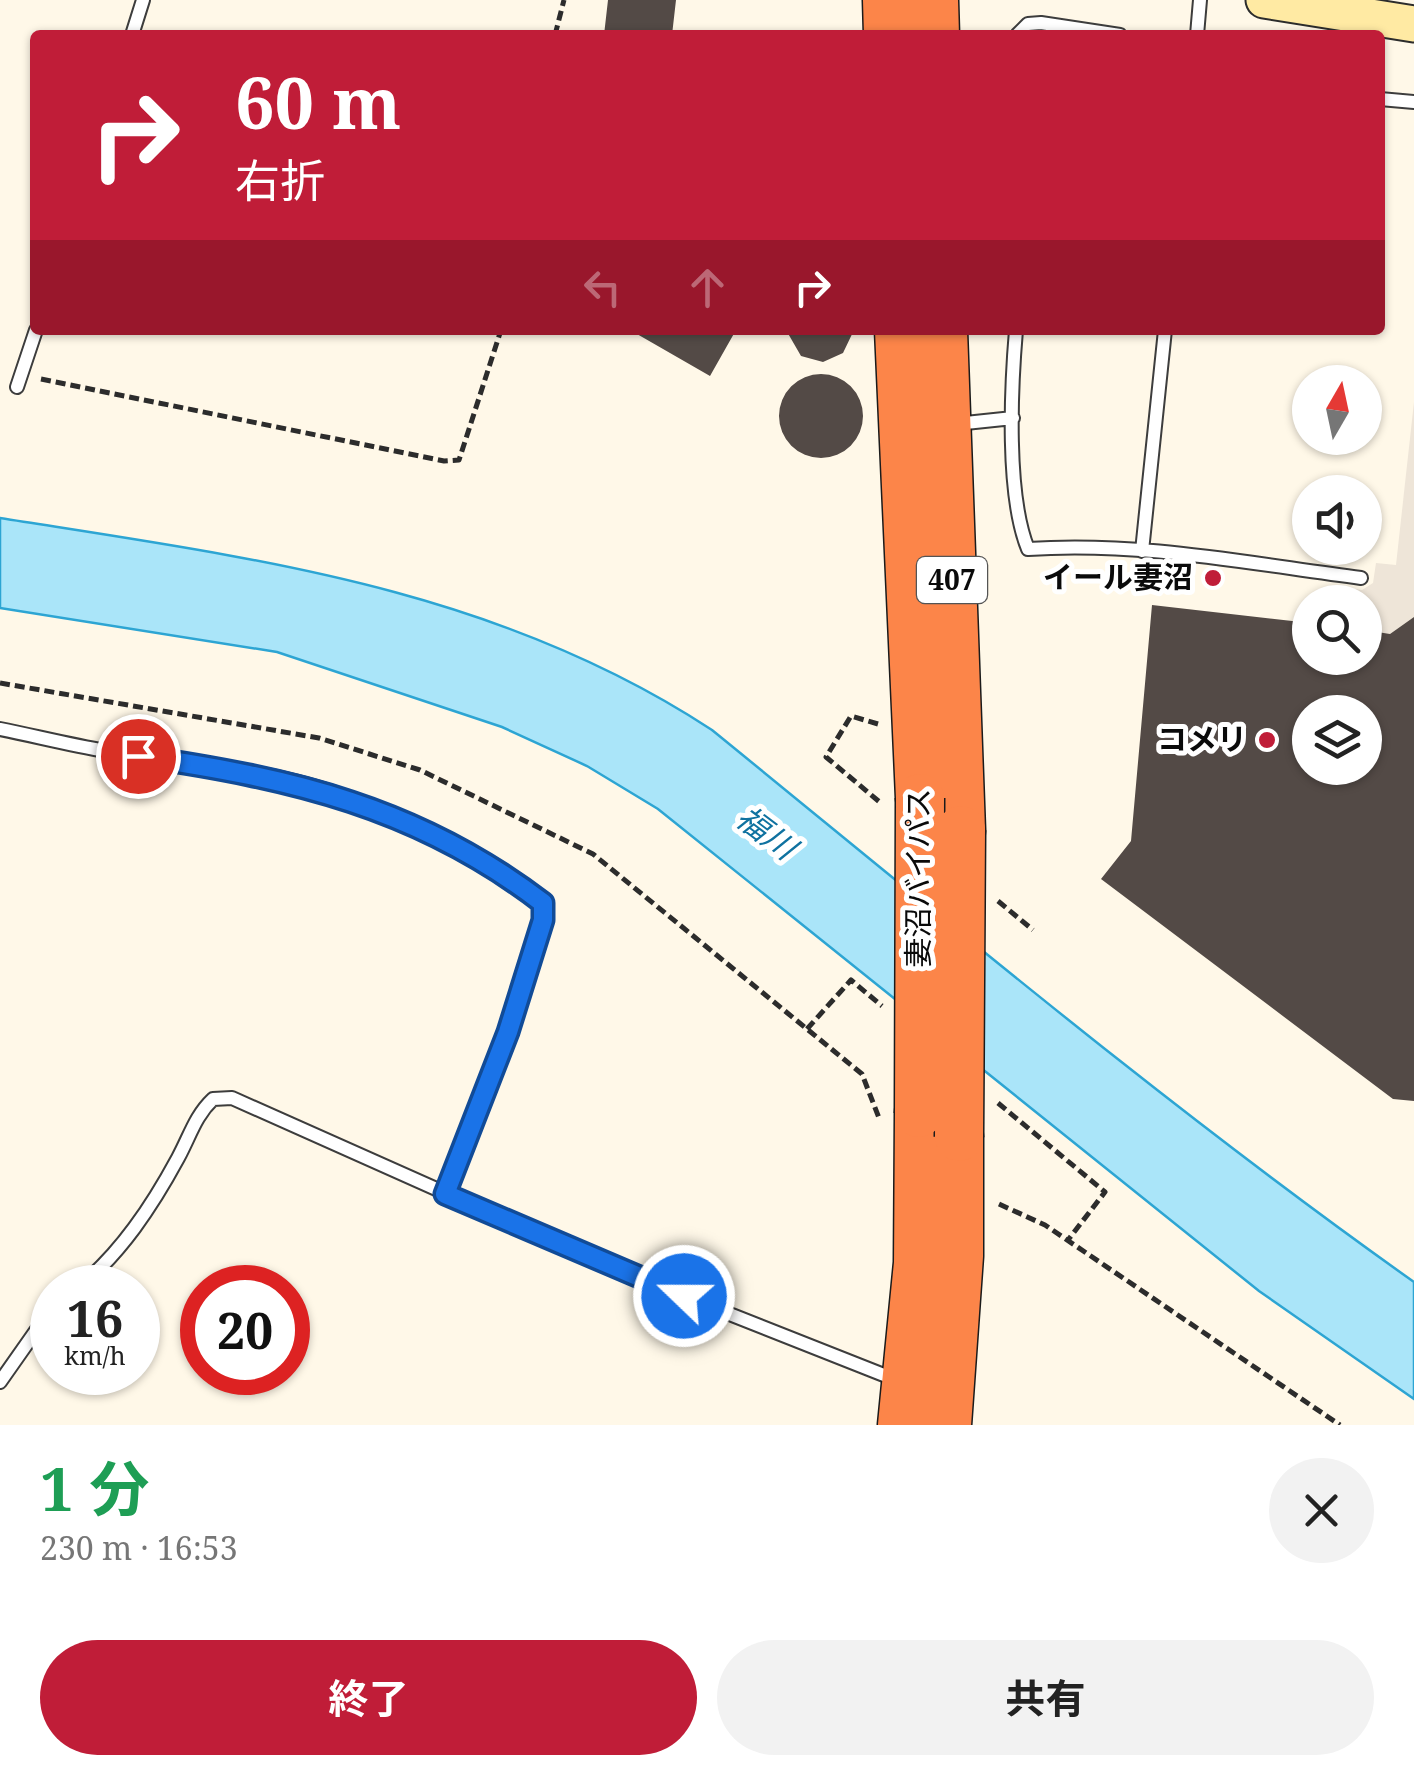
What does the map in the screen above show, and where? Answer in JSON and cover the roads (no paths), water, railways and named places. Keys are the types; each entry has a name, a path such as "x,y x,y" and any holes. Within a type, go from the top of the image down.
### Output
{"highway":[{"path":"887,0 888,30"},
{"path":"934,0 935,30"},
{"name":"妻沼バイパス","path":"899,335 920,798 919,1247 928,1398"},
{"name":"妻沼バイパス","path":"928,1398 959,1137 961,830 943,335"}],"street":[{"path":"1264,0 1414,24"}],"lane":[{"path":"134,30 143,0"},
{"path":"1197,30 1200,0"},
{"path":"1021,30 1028,24 1042,23 1088,30"},
{"path":"1385,99 1412,102"},
{"path":"19,381 34,335"},
{"path":"1016,335 1013,418 1020,530 1028,549 1065,546 1142,551 1361,578"},
{"path":"1142,551 1165,335"},
{"path":"946,425 1013,418"},
{"path":"0,729 99,750 256,773 332,792 396,818 521,886 543,903 543,920 508,1032 445,1194"},
{"path":"103,1265 144,1216 180,1155 198,1113 214,1099 232,1098 445,1194 928,1398"},
{"path":"0,1382 30,1339"}],"water":[{"name":"福川","path":"0,518 279,565 369,585 457,611 544,642 629,681 712,730 1146,1081 1414,1282 1414,1399 1259,1291 658,809 587,766 502,727 277,652 0,608"}],"place":[{"name":"イール妻沼","path":"1213,578"},
{"name":"コメリ","path":"1267,740"}]}
